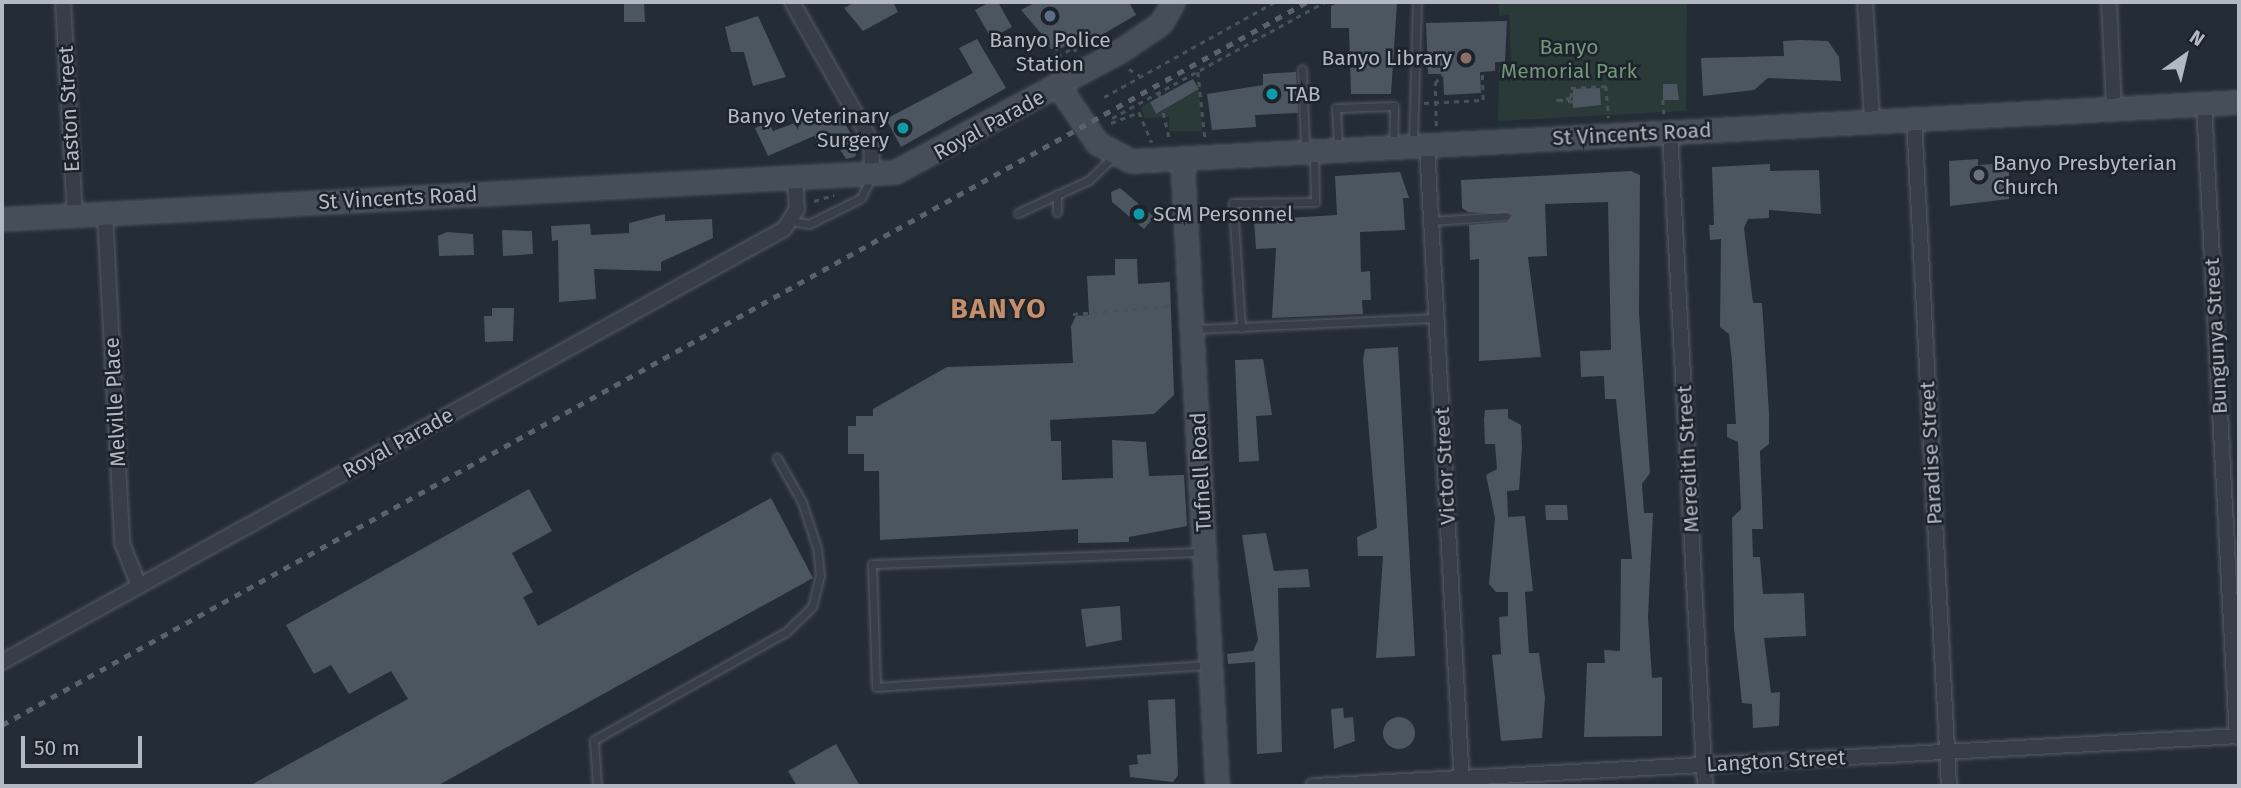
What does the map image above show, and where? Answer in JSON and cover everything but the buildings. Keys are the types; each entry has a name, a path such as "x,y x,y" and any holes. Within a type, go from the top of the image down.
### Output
{"main road":[{"name":"Royal Parade","path":"795,177 872,174 912,167 1059,87 1145,35 1171,8"},
{"path":"1059,87 1097,143 1114,156"},
{"name":"St Vincents Road","path":"1114,156 1182,159 1411,146 1667,123 1872,121 2239,102"},
{"name":"Tufnell Road","path":"1182,159 1194,329 1217,786"},
{"name":"St Vincents Road","path":"2,219 795,177"}],"street":[{"name":"Easton Street","path":"63,2 75,215"},
{"path":"792,2 871,141 872,174"},
{"path":"1865,2 1872,121"},
{"path":"2109,2 2114,108"},
{"name":"Bungunya Street","path":"2204,104 2238,736"},
{"name":"Paradise Street","path":"1914,119 1949,786"},
{"name":"Meredith Street","path":"1667,123 1705,786"},
{"name":"Victor Street","path":"1411,146 1431,221 1461,782"},
{"path":"792,221 795,177"},
{"name":"Melville Place","path":"105,214 122,544 139,586"},
{"name":"Royal Parade","path":"2,663 792,221"},
{"name":"Langton Street","path":"1313,786 1461,782 1704,765 2238,736"}],"lane":[{"path":"1411,146 1418,2"},
{"path":"1241,328 1233,203 1315,202 1302,69"},
{"path":"1338,150 1336,108 1394,106 1411,146"},
{"path":"1018,213 1093,177 1114,156"},
{"name":"Royal Parade","path":"792,221 809,223 860,198 872,174"},
{"path":"1056,194 1057,212"},
{"path":"1431,221 1506,216"},
{"path":"1194,329 1437,318"},
{"path":"597,786 594,740 786,632 812,607 820,587 817,548 778,458"},
{"path":"1205,552 872,564 876,687 1211,665"}],"path":[{"path":"1104,97 1275,2"},
{"path":"1112,118 1325,2"},
{"path":"1050,44 1057,57 1074,47 1078,56"},
{"path":"1129,69 1140,76"},
{"path":"1198,72 1205,138"},
{"path":"1420,103 1483,100 1482,72"},
{"path":"1436,126 1435,83 1443,74"},
{"path":"1573,102 1556,100 1571,98 1570,88 1606,86 1609,118"},
{"path":"1159,93 1170,141"},
{"path":"1601,100 1608,100"},
{"path":"1663,100 1667,123"},
{"path":"1111,122 1139,113 1152,142"},
{"path":"814,201 839,194"},
{"path":"1073,314 1174,306"}],"green space":[{"name":"Banyo Memorial Park","path":"1499,2 1687,2 1686,111 1498,121 1499,66 1511,65 1509,15 1499,16"},
{"path":"1199,89 1202,131 1169,131 1169,117 1144,118 1141,108 1150,102 1157,114"}],"railway":[{"path":"2,725 1307,2"}],"place":[{"name":"Banyo Police Station","path":"1050,16"},
{"name":"Banyo Library","path":"1466,58"},
{"name":"TAB","path":"1272,94"},
{"name":"Banyo Veterinary Surgery","path":"903,128"},
{"name":"Banyo Presbyterian Church","path":"1979,175"},
{"name":"SCM Personnel","path":"1139,214"}],"district":[{"name":"BANYO","path":"999,309"}]}
